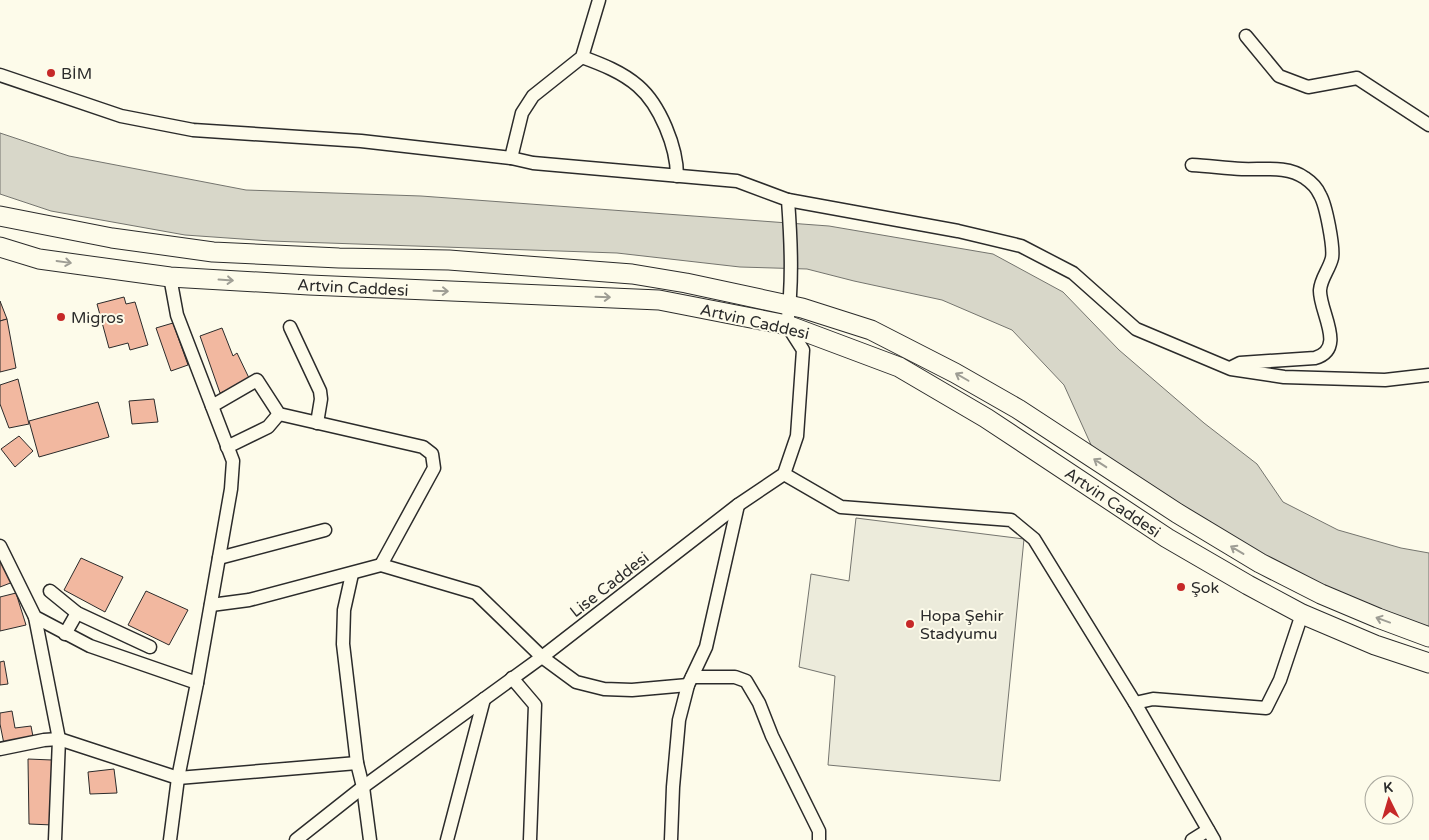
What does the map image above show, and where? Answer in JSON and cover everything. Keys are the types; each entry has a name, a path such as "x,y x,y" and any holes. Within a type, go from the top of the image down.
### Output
{"highway":[{"name":"Artvin Caddesi","path":"0,216 112,238 213,252 339,258 449,260 632,274 790,306 871,330 955,373 1018,410 1177,513 1260,563 1321,594 1429,637"},
{"name":"Artvin Caddesi","path":"0,247 39,259 170,277 659,300 787,325 899,367 986,418 1167,538 1248,586 1302,614 1375,645 1429,663"}],"street":[{"path":"511,158 522,113 533,96 582,57 599,0"},
{"path":"1246,36 1279,76 1308,87 1356,78 1429,125"},
{"path":"582,57 615,71 639,86 661,116 676,155 677,176"},
{"path":"0,75 121,116 193,130 361,141 511,158 533,163 737,181 788,200 948,229 1021,246 1073,273 1136,329 1231,369 1284,378 1385,380 1429,375"},
{"path":"1192,164 1242,169 1288,170 1297,173 1316,189 1323,202 1327,218 1332,255 1322,282 1320,294 1331,338 1329,348 1315,358 1237,364 1231,369"},
{"path":"788,200 791,283 787,325 803,350 797,436 784,474 841,507 1011,520 1034,539 1135,703 1211,835 1192,840"},
{"path":"0,255 39,259"},
{"path":"170,277 176,316 232,461 231,489 197,683 178,778 170,840"},
{"path":"290,326 320,391 321,399 317,423"},
{"path":"212,406 256,380 279,414 423,447 432,454 434,468 381,565"},
{"path":"227,447 268,427 279,414"},
{"name":"Lise Caddesi","path":"296,840 363,787 542,657 738,505 784,474"},
{"path":"671,840 673,787 679,720 690,681 706,647 738,505"},
{"path":"219,558 325,530"},
{"path":"0,546 34,617 59,738 55,840"},
{"path":"211,605 249,600 381,565 476,593 542,657 576,682 604,689 632,690 690,681 735,677 746,681 759,703 772,736 819,831 819,840"},
{"path":"352,574 344,610 342,644 370,840"},
{"path":"50,591 77,612 150,647"},
{"path":"65,634 77,612"},
{"path":"1135,703 1152,699 1266,708 1280,680 1302,614"},
{"path":"34,617 90,646 197,683"},
{"path":"512,678 535,705 530,840"},
{"path":"447,840 484,698"},
{"path":"0,749 59,738 178,778 358,763"}],"shaded area":[{"path":"0,133 69,156 246,190 421,196 829,226 993,254 1063,292 1119,350 1204,423 1257,464 1283,502 1338,530 1401,548 1429,553 1429,633 1325,595 1209,526 1092,447 1064,385 1012,330 942,300 807,269 740,267 617,253 270,241 185,235 51,211 0,194"},
{"name":"Hopa Şehir Stadyumu","path":"856,518 1024,539 1000,781 828,765 835,676 799,667 811,574 849,581"}],"building":[{"path":"124,297 126,304 135,302 148,345 130,350 128,343 109,348 97,304"},
{"path":"0,301 7,319 0,321"},
{"path":"7,319 16,368 0,372 0,321"},
{"path":"173,323 188,365 171,371 156,328"},
{"path":"222,328 233,356 237,353 249,378 244,384 220,393 200,336"},
{"path":"18,379 29,424 9,428 0,404 0,385"},
{"path":"154,399 158,422 132,424 129,401"},
{"path":"98,402 109,437 39,457 29,421"},
{"path":"19,436 33,451 15,467 1,449"},
{"path":"0,554 13,582 0,587"},
{"path":"81,558 123,577 105,612 64,590"},
{"path":"146,591 188,610 169,645 128,625"},
{"path":"16,593 26,625 0,631 0,597"},
{"path":"4,661 8,684 0,685 0,662"},
{"path":"12,711 15,728 31,726 34,742 4,744 0,713"},
{"path":"28,759 52,760 53,825 29,824"},
{"path":"114,769 117,793 90,794 88,772"}],"place":[{"name":"BİM","path":"51,73"},
{"name":"Migros","path":"61,317"},
{"name":"Şok","path":"1181,587"},
{"name":"Hopa Şehir Stadyumu","path":"910,624"}]}
